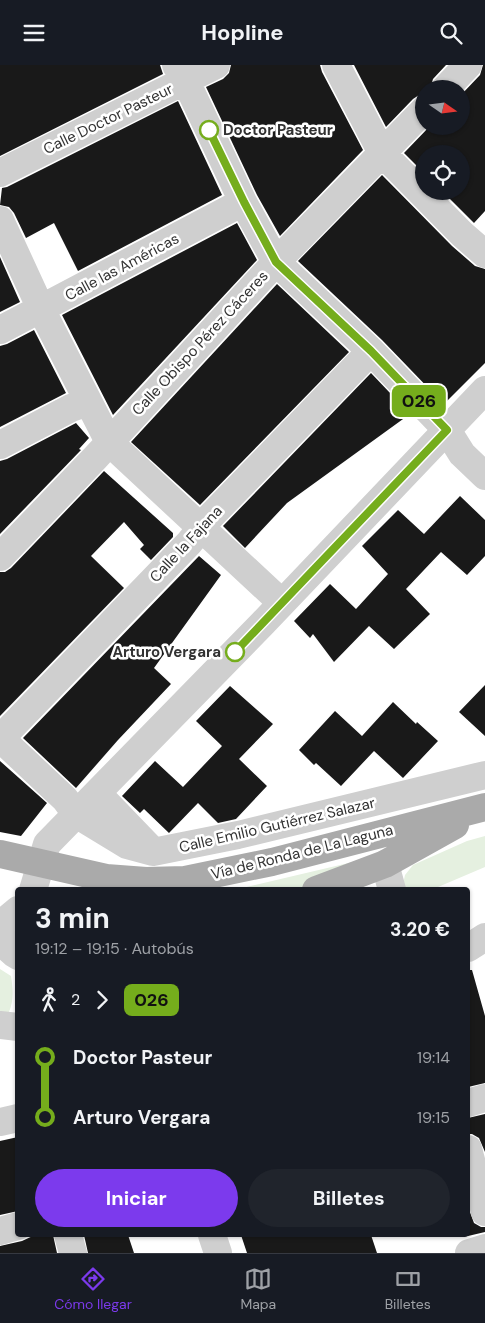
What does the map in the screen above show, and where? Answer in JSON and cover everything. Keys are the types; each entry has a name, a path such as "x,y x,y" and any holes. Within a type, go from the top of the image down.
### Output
{"main road":[{"name":"Vía de Ronda de La Laguna","path":"0,854 106,878 146,881 185,880 272,861 485,808"},
{"path":"324,887 385,864 485,808"}],"street":[{"name":"Calle Doctor Pasteur","path":"0,173 180,73 216,65"},
{"path":"336,65 382,153 462,235 482,244"},
{"path":"454,80 468,65"},
{"path":"180,73 276,262 371,351 447,430 462,453 485,475"},
{"name":"Calle Obispo Pérez Cáceres","path":"0,557 276,262 415,119"},
{"name":"Calle las Américas","path":"0,330 244,202"},
{"path":"0,220 41,309 109,442 282,603"},
{"name":"Calle la Fajana","path":"0,738 371,351"},
{"path":"35,887 47,844 485,391"},
{"path":"0,445 88,401"},
{"name":"Calle Emilio Gutiérrez Salazar","path":"0,738 65,799 76,814 127,845 153,852 238,835 485,775"},
{"path":"98,793 153,852"},
{"path":"385,864 391,887"},
{"path":"0,925 15,912"},
{"path":"0,931 4,942 15,955"},
{"path":"470,947 485,937"},
{"path":"0,1025 15,1027"},
{"path":"470,1102 485,1098"},
{"path":"0,1122 15,1119"},
{"path":"470,1156 485,1212"},
{"path":"0,1231 15,1227"},
{"path":"69,1237 73,1253"},
{"path":"213,1237 218,1253"},
{"path":"469,1253 485,1248"}],"green space":[{"path":"485,836 485,867 438,887 404,887 403,884 405,875 413,865 467,841"},
{"path":"357,861 355,867 303,887 247,887"},
{"path":"0,969 11,976 12,985 11,1008 9,1012 4,1014 0,1013"}],"building":[{"path":"0,65 160,65 163,74 0,156"},
{"path":"231,65 320,65 363,150 280,236 257,195 206,87 223,79 229,73"},
{"path":"354,65 446,65 433,80 415,80 415,98 386,127"},
{"path":"483,65 485,65 485,211 474,223 451,200 470,200 470,145 415,145 415,164 404,153 421,135 470,135 470,86 480,75"},
{"path":"178,101 222,195 78,271 54,223 26,238 14,213 9,207 0,205 2,188"},
{"path":"382,175 452,246 475,266 485,269 485,363 445,403 382,340 298,261"},
{"path":"237,223 257,260 113,415 62,315"},
{"path":"0,257 20,302 0,312"},
{"path":"277,284 349,352 200,505 131,442"},
{"path":"34,330 66,393 0,427 0,346"},
{"path":"371,373 410,414 287,503 245,548 223,526"},
{"path":"76,423 89,438 79,449 81,450 0,534 0,461"},
{"path":"104,471 173,533 173,537 151,560 140,549 144,545 124,522 91,556 124,588 0,716 0,572 5,572 11,568"},
{"path":"460,496 485,520 485,556 467,575 441,552 406,589 430,614 394,649 369,626 334,662 313,634 310,638 294,621 330,584 356,609 388,574 362,546 398,510 424,534"},
{"path":"199,556 221,575 154,668 171,684 76,788 23,738"},
{"path":"485,685 485,736 459,712"},
{"path":"230,686 273,724 239,759 267,786 236,819 218,823 198,803 169,833 144,809 140,813 122,796 155,761 183,787 222,746 196,721"},
{"path":"393,702 416,724 417,722 438,741 403,778 374,751 341,786 316,763 314,765 299,750 335,711 362,736"},
{"path":"0,761 47,803 21,836 0,832"},
{"path":"470,970 472,970 485,1016 485,1083 470,1087"},
{"path":"485,1114 485,1152 479,1138 470,1134 470,1118"},
{"path":"15,1138 15,1212 0,1215 0,1141"},
{"path":"470,1212 474,1223 485,1227 485,1232 470,1236"},
{"path":"31,1237 53,1237 57,1253 0,1253 0,1246"},
{"path":"84,1237 129,1237 134,1253 88,1253"},
{"path":"242,1237 372,1237 377,1253 247,1253"}],"bus line":[{"name":"026","path":"209,130 276,262 371,351 447,430 235,652"}],"place":[{"name":"Doctor Pasteur","path":"209,130"},
{"name":"Arturo Vergara","path":"235,652"}]}
